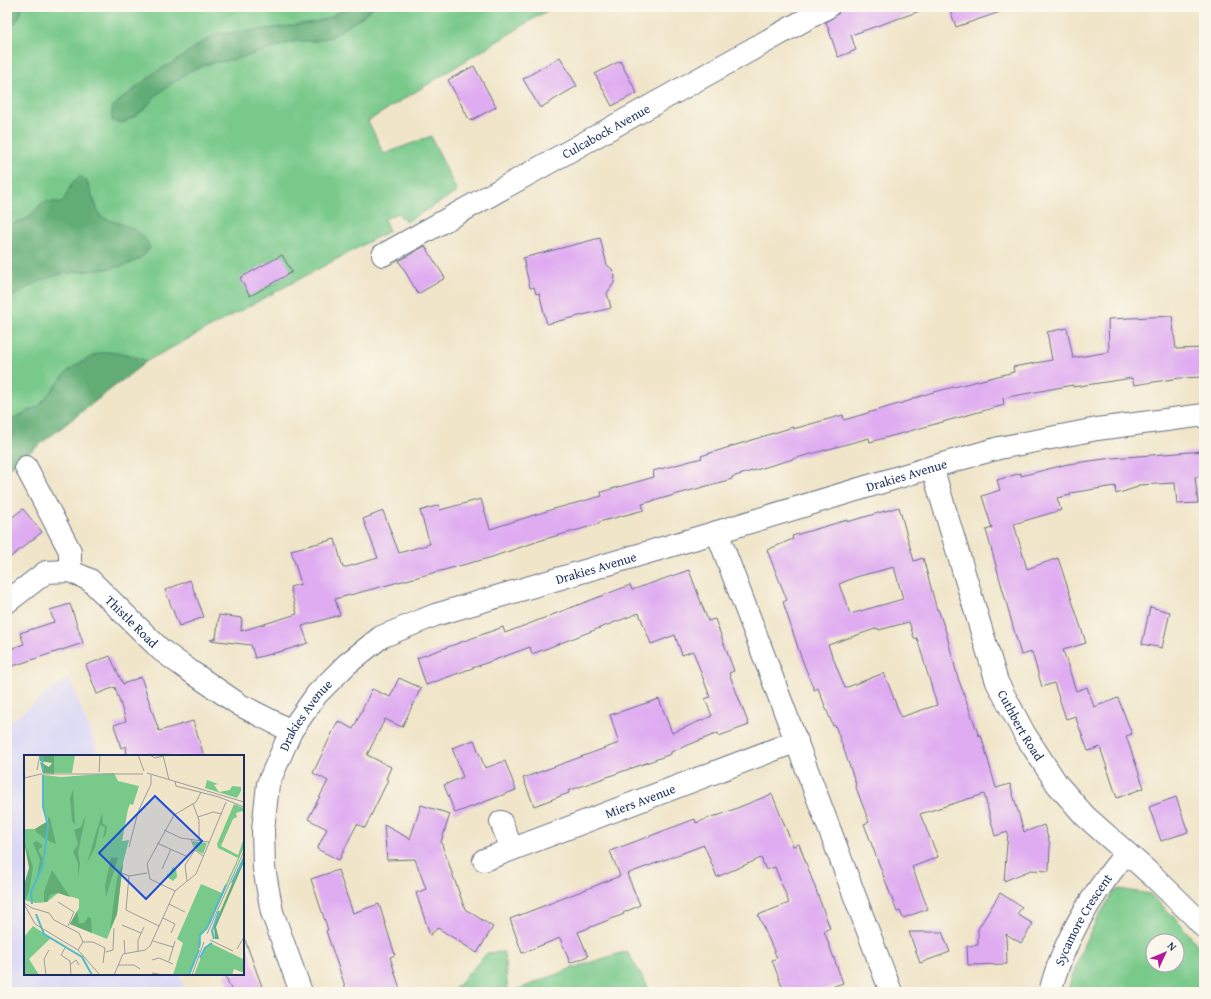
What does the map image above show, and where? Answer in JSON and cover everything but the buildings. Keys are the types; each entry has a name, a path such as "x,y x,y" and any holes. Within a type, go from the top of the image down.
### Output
{"street":[{"name":"Culcabock Avenue","path":"383,255 828,7"},
{"name":"Drakies Avenue","path":"301,992 272,912 264,868 263,830 268,784 292,731 317,694 347,664 382,637 435,614 999,448 1097,429 1204,416"},
{"path":"7,602 46,572 70,571 70,551 26,467"},
{"name":"Cuthbert Road","path":"932,467 997,682 1024,733 1057,784 1086,816 1155,878 1204,927"},
{"path":"716,532 797,741 891,992"},
{"name":"Thistle Road","path":"70,571 90,580 161,650 190,671 240,704 292,731"},
{"name":"Miers Avenue","path":"484,860 797,741"},
{"path":"501,822 512,849"},
{"name":"Sycamore Crescent","path":"1050,992 1065,948 1085,909 1109,873 1126,853"}],"shaded area":[{"path":"69,677 99,755 24,755 24,975 179,975 186,992 7,992 7,724"}],"green space":[{"path":"7,7 553,7 368,121 384,154 431,136 457,192 406,222 398,213 384,219 389,231 147,361 7,469"},
{"path":"7,7 22,7 19,18 7,31"},
{"path":"351,7 373,7 362,17 331,37 315,41 297,41 233,60 211,63 188,72 155,96 145,109 134,117 122,123 112,121 112,107 157,71 174,62 217,34 260,30 315,22 329,18 338,12"},
{"path":"79,176 86,180 100,216 135,230 146,240 150,248 142,257 131,263 119,267 65,273 54,276 36,283 7,300 7,226 28,218 43,202 62,202 73,182"},
{"path":"108,352 126,354 147,361 7,470 7,421 39,406 67,372 79,363 99,353"},
{"path":"1119,889 1150,894 1180,923 1204,953 1204,992 1067,992 1084,944 1114,892"},
{"path":"627,951 651,992 511,992 570,969"},
{"path":"504,952 508,992 452,992 487,953"}]}
